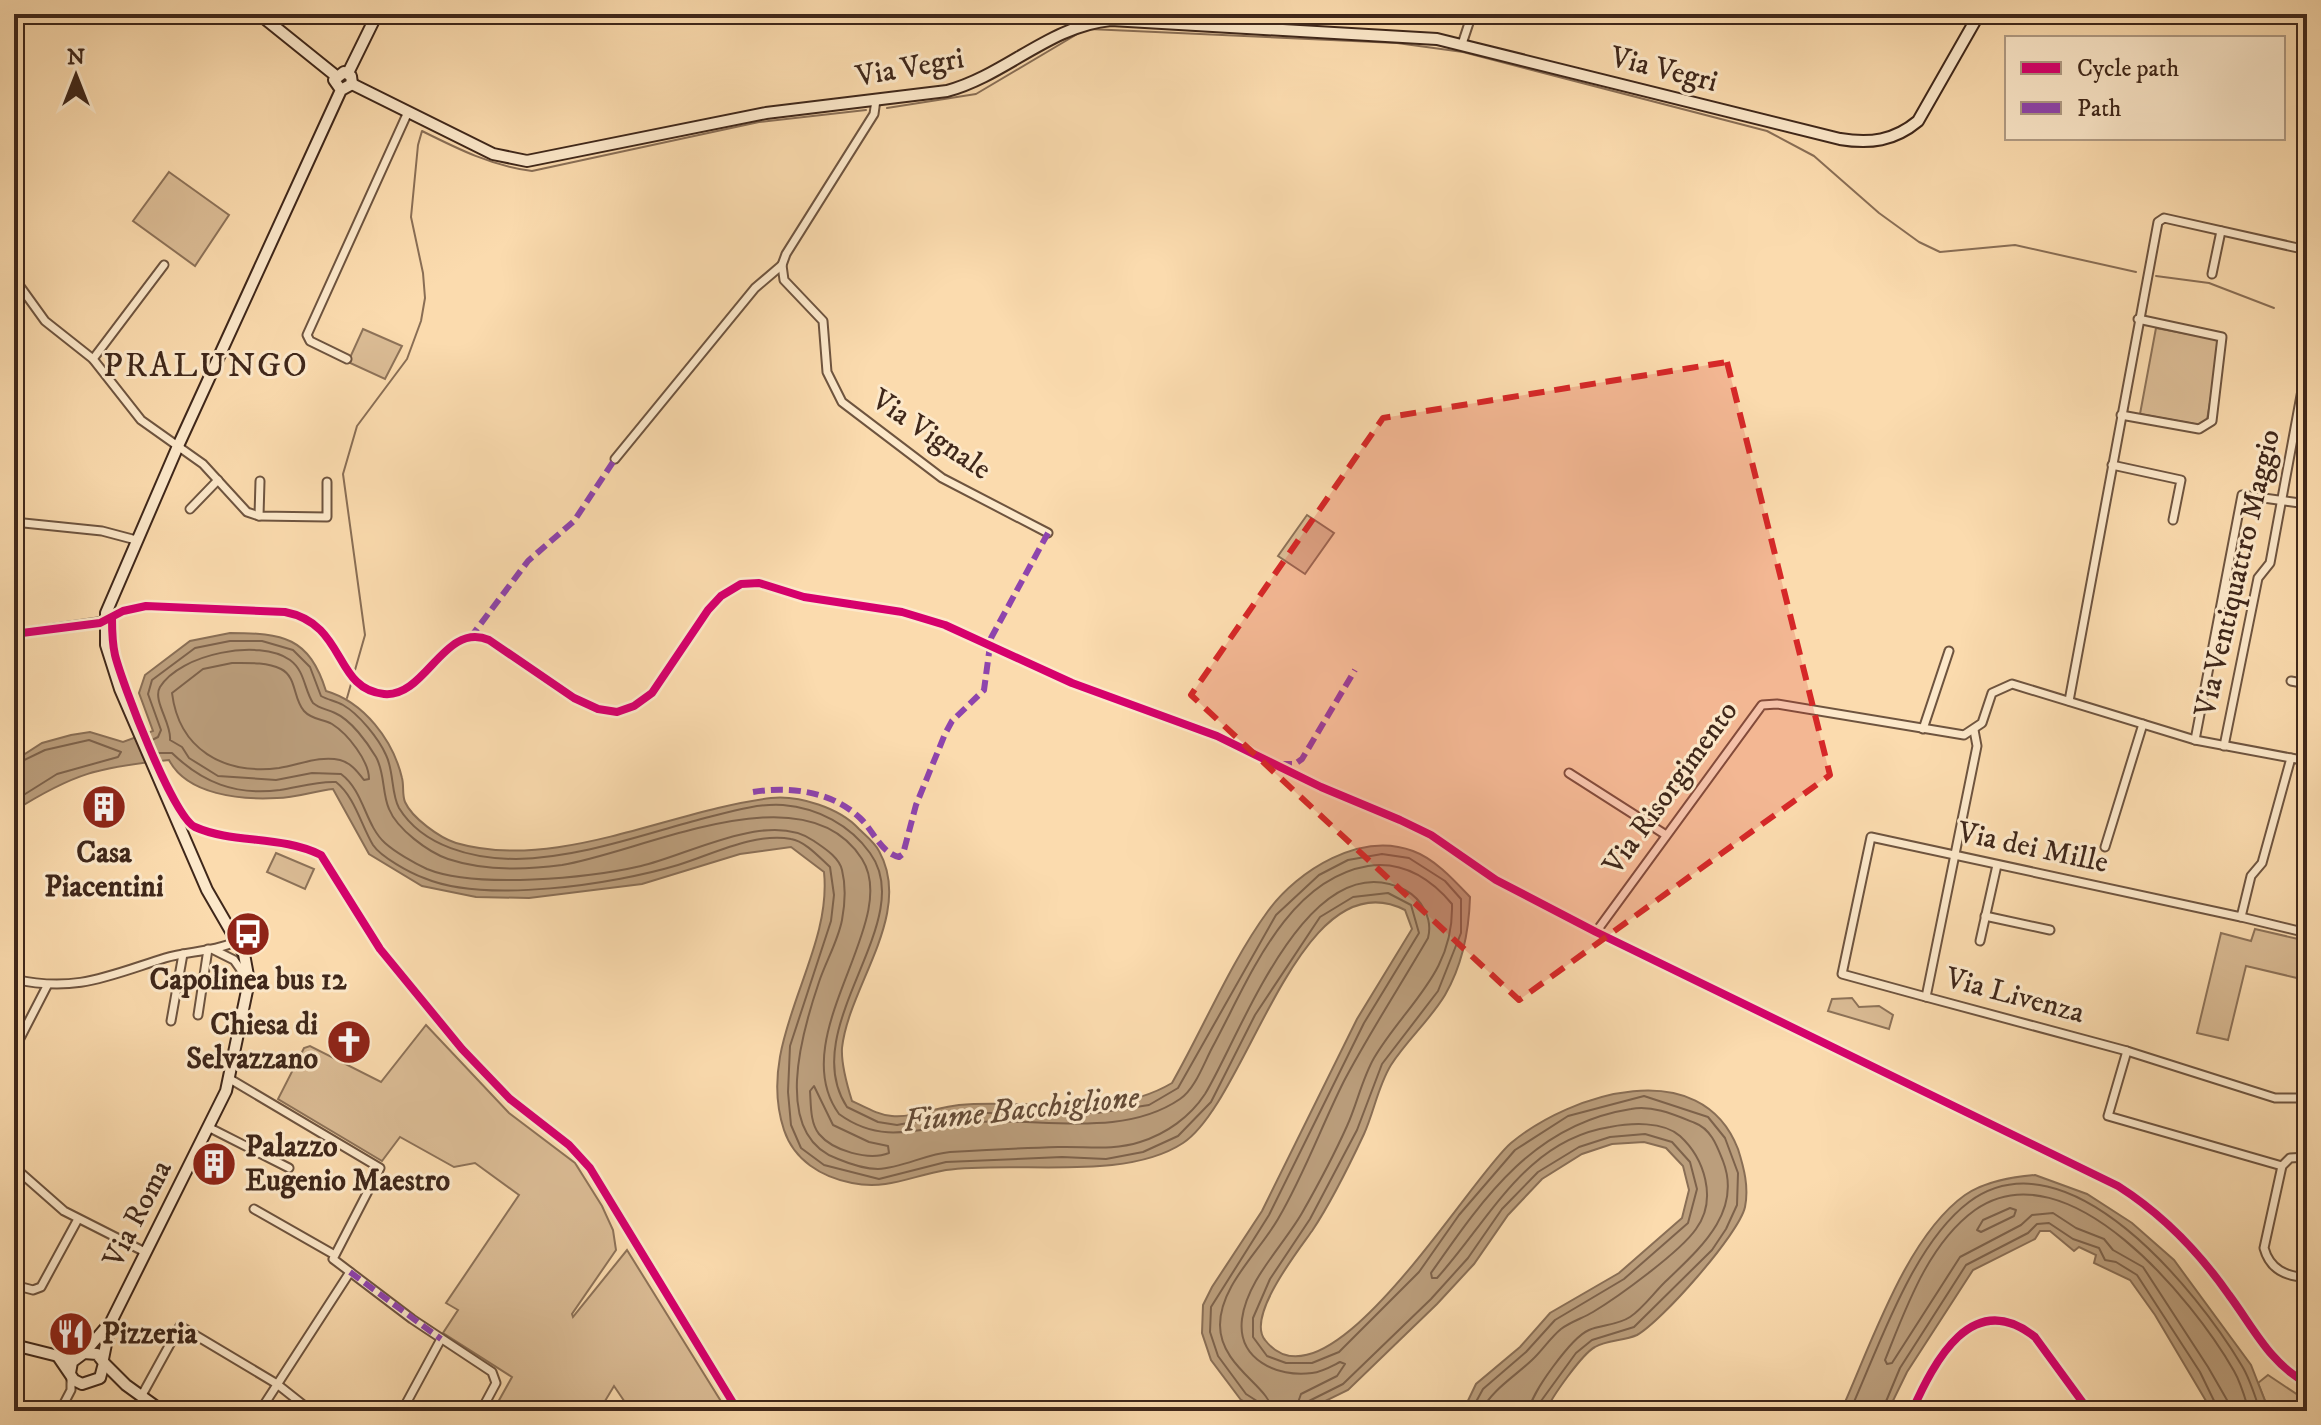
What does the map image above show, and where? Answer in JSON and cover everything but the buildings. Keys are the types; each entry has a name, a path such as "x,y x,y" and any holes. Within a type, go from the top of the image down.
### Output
{"street":[{"path":"259,14 347,83"},
{"path":"14,634 105,626 136,540 377,14"},
{"path":"1462,44 1472,14"},
{"name":"Via Vegri","path":"347,83 493,154 527,161 766,113 876,100 972,84 1067,29 1111,20 1403,35 1462,44 1840,139 1878,142 1907,130 1918,121 1979,14"},
{"path":"615,459 755,288 782,265 874,114 876,100"},
{"path":"347,359 310,341 307,335 408,112"},
{"path":"2069,701 2155,229 2164,218 2307,250"},
{"path":"2212,274 2221,231"},
{"path":"93,359 164,265"},
{"name":"Via Vignale","path":"782,265 790,288 817,311 823,321 827,372 842,402 942,478 1048,533"},
{"path":"14,278 45,321 93,359 141,420 218,480 247,512 259,516 327,517 327,482"},
{"path":"2121,415 2199,429 2212,421 2222,337 2138,319"},
{"name":"Via Ventiquattro Maggio","path":"2224,746 2258,578 2270,563 2303,403 2307,363"},
{"path":"2112,465 2181,480 2173,520"},
{"path":"190,509 218,480"},
{"path":"259,516 260,481"},
{"path":"2195,740 2242,495 2307,504"},
{"path":"14,522 102,531 136,540"},
{"name":"Via Roma","path":"104,1361 110,1324 230,1079 249,981 244,954 207,890 120,689 109,659 105,626"},
{"path":"1923,729 1949,651"},
{"path":"2291,681 2307,684"},
{"path":"1974,730 1982,723 1992,693 1999,687 2012,684 2195,740 2307,761"},
{"name":"Via Risorgimento","path":"1596,932 1762,705 1777,704 1964,735 1974,730"},
{"path":"2105,847 2143,724"},
{"name":"Via Livenza","path":"1974,730 1977,746 1926,997 2127,1051 2275,1098 2307,1098"},
{"path":"2241,917 2251,876 2262,863 2291,758"},
{"path":"1569,773 1666,835"},
{"name":"Via dei Mille","path":"1926,997 1842,974 1871,837 2307,933"},
{"name":"Via Livenza","path":"1980,941 1997,865"},
{"path":"1985,916 2050,930"},
{"path":"14,979 47,986 102,981 183,954 237,941"},
{"path":"210,949 225,954 244,954"},
{"path":"198,1015 210,949"},
{"path":"171,1021 183,954"},
{"path":"225,954 249,981"},
{"path":"14,1050 47,986"},
{"path":"2127,1051 2108,1116 2282,1166"},
{"path":"230,1079 380,1168 333,1259 494,1374 496,1383 481,1411"},
{"path":"208,1127 289,1168"},
{"path":"2307,1157 2290,1158 2282,1166 2264,1248 2266,1258 2280,1272 2307,1278"},
{"path":"15,1170 58,1207 145,1252"},
{"path":"254,1209 333,1254"},
{"path":"14,1285 33,1290 41,1287 78,1219"},
{"path":"260,1411 350,1272"},
{"name":"Via Roma","path":"81,1355 110,1324"},
{"path":"142,1395 180,1326 277,1384 311,1411"},
{"path":"402,1411 441,1339"},
{"path":"14,1345 59,1358 93,1352 126,1385 162,1411"},
{"path":"60,1411 71,1390 72,1362 81,1355"},
{"path":"59,1358 82,1384"},
{"path":"96,1380 104,1371 104,1361"},
{"path":"71,1390 96,1380 126,1385"}],"highlighted area":[{"path":"1727,362 1830,775 1519,1000 1191,695 1383,418"}],"shaded area":[{"path":"169,172 229,215 195,266 133,221"},
{"path":"2156,328 2215,339 2220,344 2207,420 2200,425 2140,414"},
{"path":"363,329 402,346 385,379 348,362"},
{"path":"1307,515 1334,533 1305,574 1278,556"},
{"path":"276,853 314,869 305,889 267,872"},
{"path":"2255,929 2307,941 2297,978 2246,966 2228,1040 2197,1033 2221,933 2251,941"},
{"path":"1852,998 1859,1007 1879,1006 1893,1015 1889,1029 1828,1011 1832,999"},
{"path":"426,1025 509,1113 575,1163 602,1206 613,1230 616,1250 572,1314 573,1317 627,1250 727,1411 631,1411 614,1386 599,1411 493,1411 512,1377 443,1333 458,1310 446,1303 519,1195 475,1163 454,1167 400,1137 382,1161 278,1099 304,1048 310,1046 381,1082"},
{"path":"2268,1375 2307,1401 2307,1411 2269,1411 2258,1383"}],"water":[{"name":"Fiume Bacchiglione","path":"230,633 279,637 302,649 319,673 326,691 353,704 384,737 398,764 404,799 409,808 427,827 456,843 494,850 533,850 573,845 771,798 818,804 851,822 879,851 888,875 889,900 885,924 847,1024 842,1061 852,1101 887,1115 900,1116 951,1106 986,1104 1095,1105 1147,1095 1172,1083 1254,931 1296,882 1332,858 1373,846 1393,846 1429,859 1470,897 1461,960 1439,1004 1391,1065 1364,1134 1340,1183 1268,1301 1262,1316 1261,1330 1265,1340 1292,1356 1324,1348 1360,1322 1396,1284 1511,1143 1536,1125 1567,1109 1599,1098 1633,1091 1666,1092 1695,1101 1720,1119 1738,1149 1744,1170 1745,1207 1729,1237 1680,1296 1637,1335 1589,1351 1546,1411 1463,1411 1476,1384 1520,1347 1550,1313 1619,1273 1682,1218 1689,1190 1683,1166 1666,1148 1644,1142 1612,1144 1582,1154 1542,1179 1508,1215 1474,1264 1348,1390 1305,1411 1263,1411 1241,1400 1211,1360 1202,1333 1203,1305 1262,1211 1357,1019 1412,929 1405,910 1368,903 1335,917 1306,948 1279,990 1207,1118 1183,1143 1159,1155 1101,1166 974,1168 946,1170 888,1184 852,1183 819,1172 794,1150 784,1130 777,1097 779,1064 786,1031 817,936 824,904 824,872 791,847 740,854 642,884 529,898 476,897 422,886 369,854 333,789 284,798 232,796 188,781 169,760 88,774 54,788 14,811 14,761 42,743 71,735 90,732 123,742 153,731 139,693 145,675 190,641"},
{"path":"2035,1175 2087,1194 2132,1223 2174,1260 2251,1365 2269,1411 2212,1411 2155,1315 2130,1280 2094,1263 2096,1255 2079,1247 2074,1251 2050,1231 2040,1231 2035,1239 1973,1270 1907,1372 1888,1411 1841,1411 1892,1294 1925,1237 1965,1195 1990,1183"}],"waterway":[{"path":"1089,29 1397,43 1463,52 1767,131 1814,156 1879,213 1919,242 1940,252 2015,245 2136,272"},
{"path":"887,108 976,94 1079,33"},
{"path":"347,698 365,635 343,474 357,426 407,359 421,321 425,298 423,273 411,217 422,131 489,161 532,171 759,122 866,110"},
{"path":"2156,276 2209,283 2274,308"}],"marked path":[{"path":"470,638 528,561 574,521 615,459"},
{"path":"753,792 795,790 823,796 860,818 887,851 899,857 903,854 916,805 945,734 952,721 984,690 991,638 1048,533"},
{"path":"1280,764 1295,764 1302,759 1355,670"},
{"path":"350,1272 441,1339"}],"cycle path":[{"path":"14,634 100,623 123,611 146,606 285,612 305,619 319,629 356,681 368,690 384,694 399,692 412,685 447,650 473,637 489,640 574,698 598,709 617,712 634,706 652,693 708,610 721,596 741,584 759,583 804,597 902,612 945,625 1072,683 1217,736 1321,787 1400,820 1431,835 1496,880 1596,932 2118,1186 2179,1235 2217,1279 2272,1355 2307,1383"},
{"path":"112,618 115,655 127,692 162,776 186,818 195,827 210,832 290,845 321,855 380,949 462,1049 510,1099 569,1145 590,1168 738,1411"},
{"path":"1912,1411 1932,1372 1958,1337 1974,1326 1992,1321 2013,1324 2035,1337 2089,1411"}],"place":[{"name":"Casa Piacentini","path":"104,807"},
{"name":"Capolinea bus 12","path":"248,934"},
{"name":"Chiesa di Selvazzano","path":"349,1042"},
{"name":"Palazzo Eugenio Maestro","path":"214,1164"},
{"name":"Pizzeria","path":"71,1334"}],"district":[{"name":"PRALUNGO","path":"206,366"}]}
